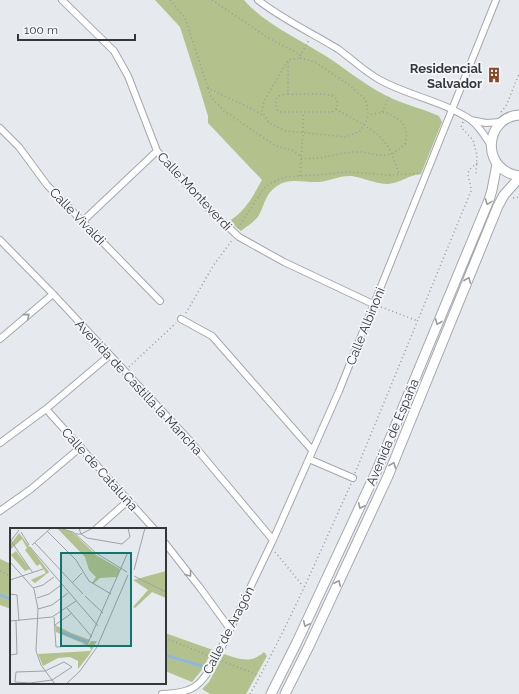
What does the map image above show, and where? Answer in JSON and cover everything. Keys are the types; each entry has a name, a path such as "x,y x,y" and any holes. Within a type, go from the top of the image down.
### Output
{"main road":[{"path":"518,114 501,122 496,128 490,144 496,164 507,173 519,177"},
{"name":"Avenida de España","path":"271,694 297,642 377,470 489,200 496,164"},
{"name":"Avenida de España","path":"285,694 388,476 498,206 504,195 519,177"}],"street":[{"name":"Calle Monteverdi","path":"62,0 114,51 128,76 157,151 211,211 239,237 284,262 373,304"},
{"path":"258,0 338,50 379,80 452,109 471,120 479,128 490,144"},
{"name":"Calle Albinoni","path":"271,543 339,391 496,0"},
{"path":"471,120 486,123 501,122"},
{"name":"Calle Vivaldi","path":"0,128 19,147 47,185 160,301"},
{"path":"84,222 157,151"},
{"name":"Avenida de Castilla la Mancha","path":"0,240 53,294 191,442 271,543"},
{"path":"0,339 53,294"},
{"path":"181,319 212,336 312,450"},
{"path":"0,443 46,409 110,355"},
{"name":"Calle de Cataluña","path":"46,409 153,528"},
{"path":"0,511 31,489 81,448"},
{"path":"308,459 353,478"},
{"path":"97,528 129,500"},
{"name":"Calle de Aragón","path":"162,694 180,693 195,688 208,671 271,543"},
{"path":"166,544 230,629"}],"path":[{"path":"170,0 185,18 211,97 224,111 276,146 292,150 302,158 311,160 357,152 385,156 392,154 405,144 407,133 405,126 396,117 382,112 368,115"},
{"path":"212,0 270,39 300,56 315,62 359,94 367,104 368,115 360,132 346,137 304,132 286,132 268,123 262,111 264,101 288,60 300,56 310,39"},
{"path":"288,60 288,94"},
{"path":"208,88 266,117"},
{"path":"288,94 334,96 337,102 336,109 332,112 281,112 277,110 276,98 278,96 288,94"},
{"path":"382,112 389,97"},
{"path":"336,109 375,133 383,140 392,154 399,175"},
{"path":"300,176 304,132 303,112"},
{"path":"250,694 303,586 353,478 471,191 468,173 470,168 478,163"},
{"path":"237,231 264,188 285,177 346,172 375,175 399,175 427,172"},
{"path":"513,198 519,197"},
{"path":"125,371 181,319 213,266 234,238"},
{"path":"373,304 418,321"},
{"path":"271,543 303,586"},
{"path":"0,571 10,576"}],"green space":[{"path":"155,0 244,0 260,16 327,57 376,90 398,101 439,116 442,122 421,174 388,184 352,176 339,177 319,182 292,181 282,183 270,192 258,217 241,231 229,221 240,213 252,198 262,180 208,123 208,116 180,27"},
{"path":"0,559 10,564 10,609 0,605"},
{"path":"166,633 213,650 201,671 192,682 166,671"},
{"path":"264,652 267,656 246,694 210,694 202,689 209,682 224,654 240,659 250,659 259,656"}],"waterway":[{"path":"0,595 10,599"},
{"path":"166,655 202,666"}],"place":[{"name":"Residencial Salvador","path":"494,75"}]}
